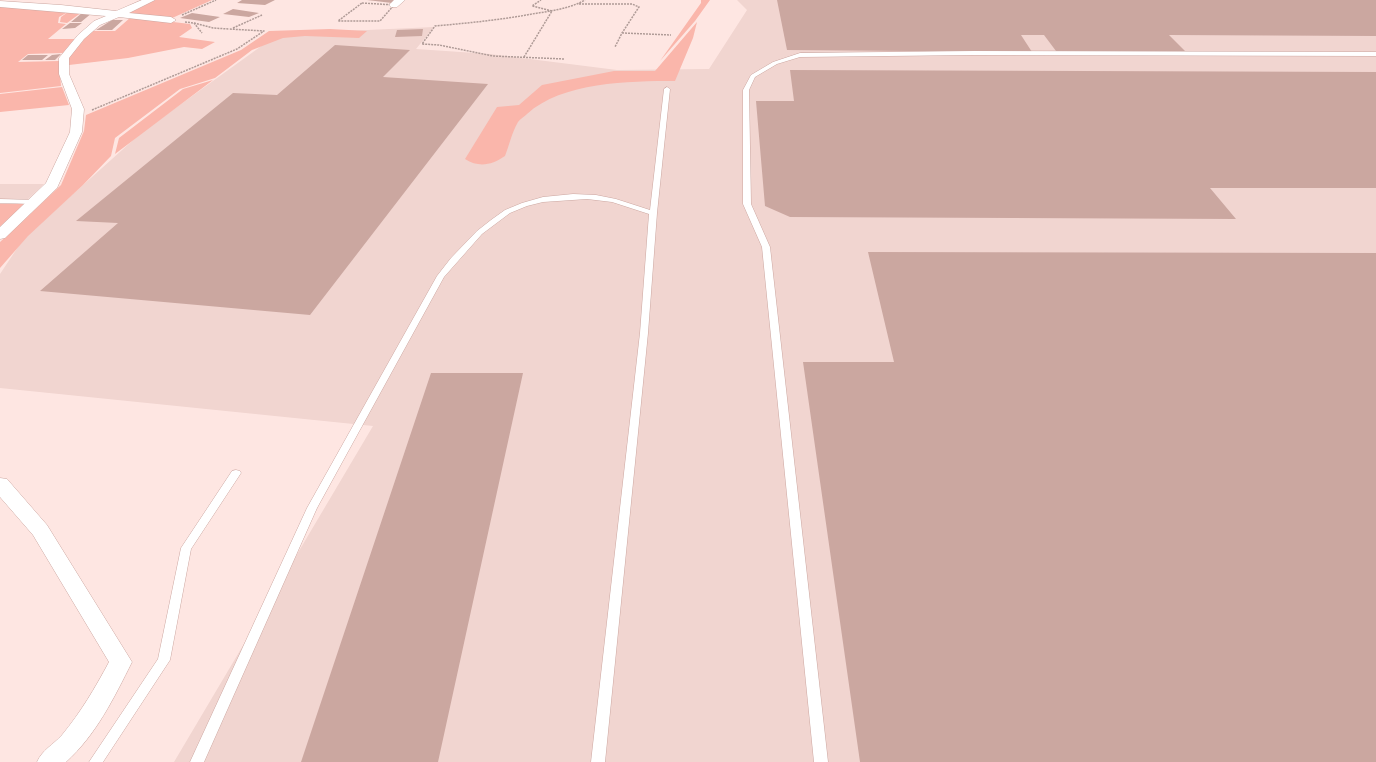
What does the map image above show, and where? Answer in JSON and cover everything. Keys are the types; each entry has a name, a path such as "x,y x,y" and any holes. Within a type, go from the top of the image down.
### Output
{"street":[{"path":"0,235 52,185 76,132 78,109 64,74 64,58 81,37 97,23 150,0"},
{"path":"0,4 60,8 171,20"},
{"path":"0,484 40,530 121,662 93,713 69,744 48,762"}],"lane":[{"path":"821,762 766,247 746,204 746,90 753,76 775,64 800,55 974,53 1376,54"},
{"path":"598,762 644,332 653,213 667,89"},
{"path":"197,762 312,508 438,282 467,244 494,220 512,209 534,201 549,198 575,196 601,198 653,213"},
{"path":"0,201 34,202"},
{"path":"96,762 164,660 186,548 236,472"}],"path":[{"path":"171,20 216,0"},
{"path":"541,0 532,6 552,11"},
{"path":"579,4 585,0"},
{"path":"397,2 380,21 343,22 338,20 362,3 397,2"},
{"path":"564,59 493,56 438,45 422,44 435,26 494,21 552,11 579,4 632,4 639,7 622,33 615,47"},
{"path":"524,57 552,11"},
{"path":"229,29 238,27 262,15"},
{"path":"77,117 237,50 264,31 213,28 194,23 171,20"},
{"path":"194,23 202,33"},
{"path":"622,33 671,35"}],"shaded area":[{"path":"153,0 212,0 170,19 123,13"},
{"path":"701,0 710,0 695,21 660,61 701,3"},
{"path":"737,0 1376,0 1376,762 174,762 373,426 0,388 0,274 24,238 141,133 278,34 434,27 416,49 490,54 617,70 709,69 747,10"},
{"path":"0,6 82,12 67,23 60,22 61,17 68,12 59,17 58,23 66,24 48,39 75,39 63,53 28,54 18,62 59,61 61,86 0,93"},
{"path":"131,17 190,24 192,28 179,37 215,42 202,49 184,47 128,58 69,65 69,57 93,31 115,31"},
{"path":"697,22 693,38 675,81 617,83 577,89 558,95 542,103 519,121 514,130 505,156 495,162 485,164 475,164 465,159 497,107 519,105 542,85 614,71 655,71"},
{"path":"330,29 367,31 359,38 305,36 283,38 252,50 215,78 180,89 115,138 111,156 83,185 28,236 0,268 0,242 61,185 84,131 86,115 241,50 269,31"},
{"path":"213,80 115,154 119,138 183,89"},
{"path":"62,87 69,105 0,112 0,94"},
{"path":"0,184 44,184 28,199 0,199"},
{"path":"0,204 26,204 0,229"}],"building":[{"path":"242,0 275,0 265,5 237,3"},
{"path":"367,0 396,0 392,3"},
{"path":"777,0 1376,0 1376,36 1169,35 1186,52 1056,51 1044,35 1021,35 1032,52 787,50"},
{"path":"233,9 259,13 249,17 223,14"},
{"path":"82,13 92,13 81,22 71,22"},
{"path":"192,13 220,17 209,22 180,18"},
{"path":"112,20 123,20 112,30 96,30"},
{"path":"70,23 82,23 75,28 62,29"},
{"path":"423,29 422,36 395,37 397,30"},
{"path":"335,45 410,50 383,77 488,84 310,315 40,291 118,223 76,221 233,93 277,95"},
{"path":"61,54 55,60 45,60 52,55"},
{"path":"28,55 48,55 42,60 22,60"},
{"path":"790,70 1376,72 1376,188 1210,188 1236,219 790,217 765,206 756,101 794,101"},
{"path":"868,252 1376,253 1376,762 860,762 803,362 894,362"},
{"path":"431,373 523,373 438,762 301,762"}]}
